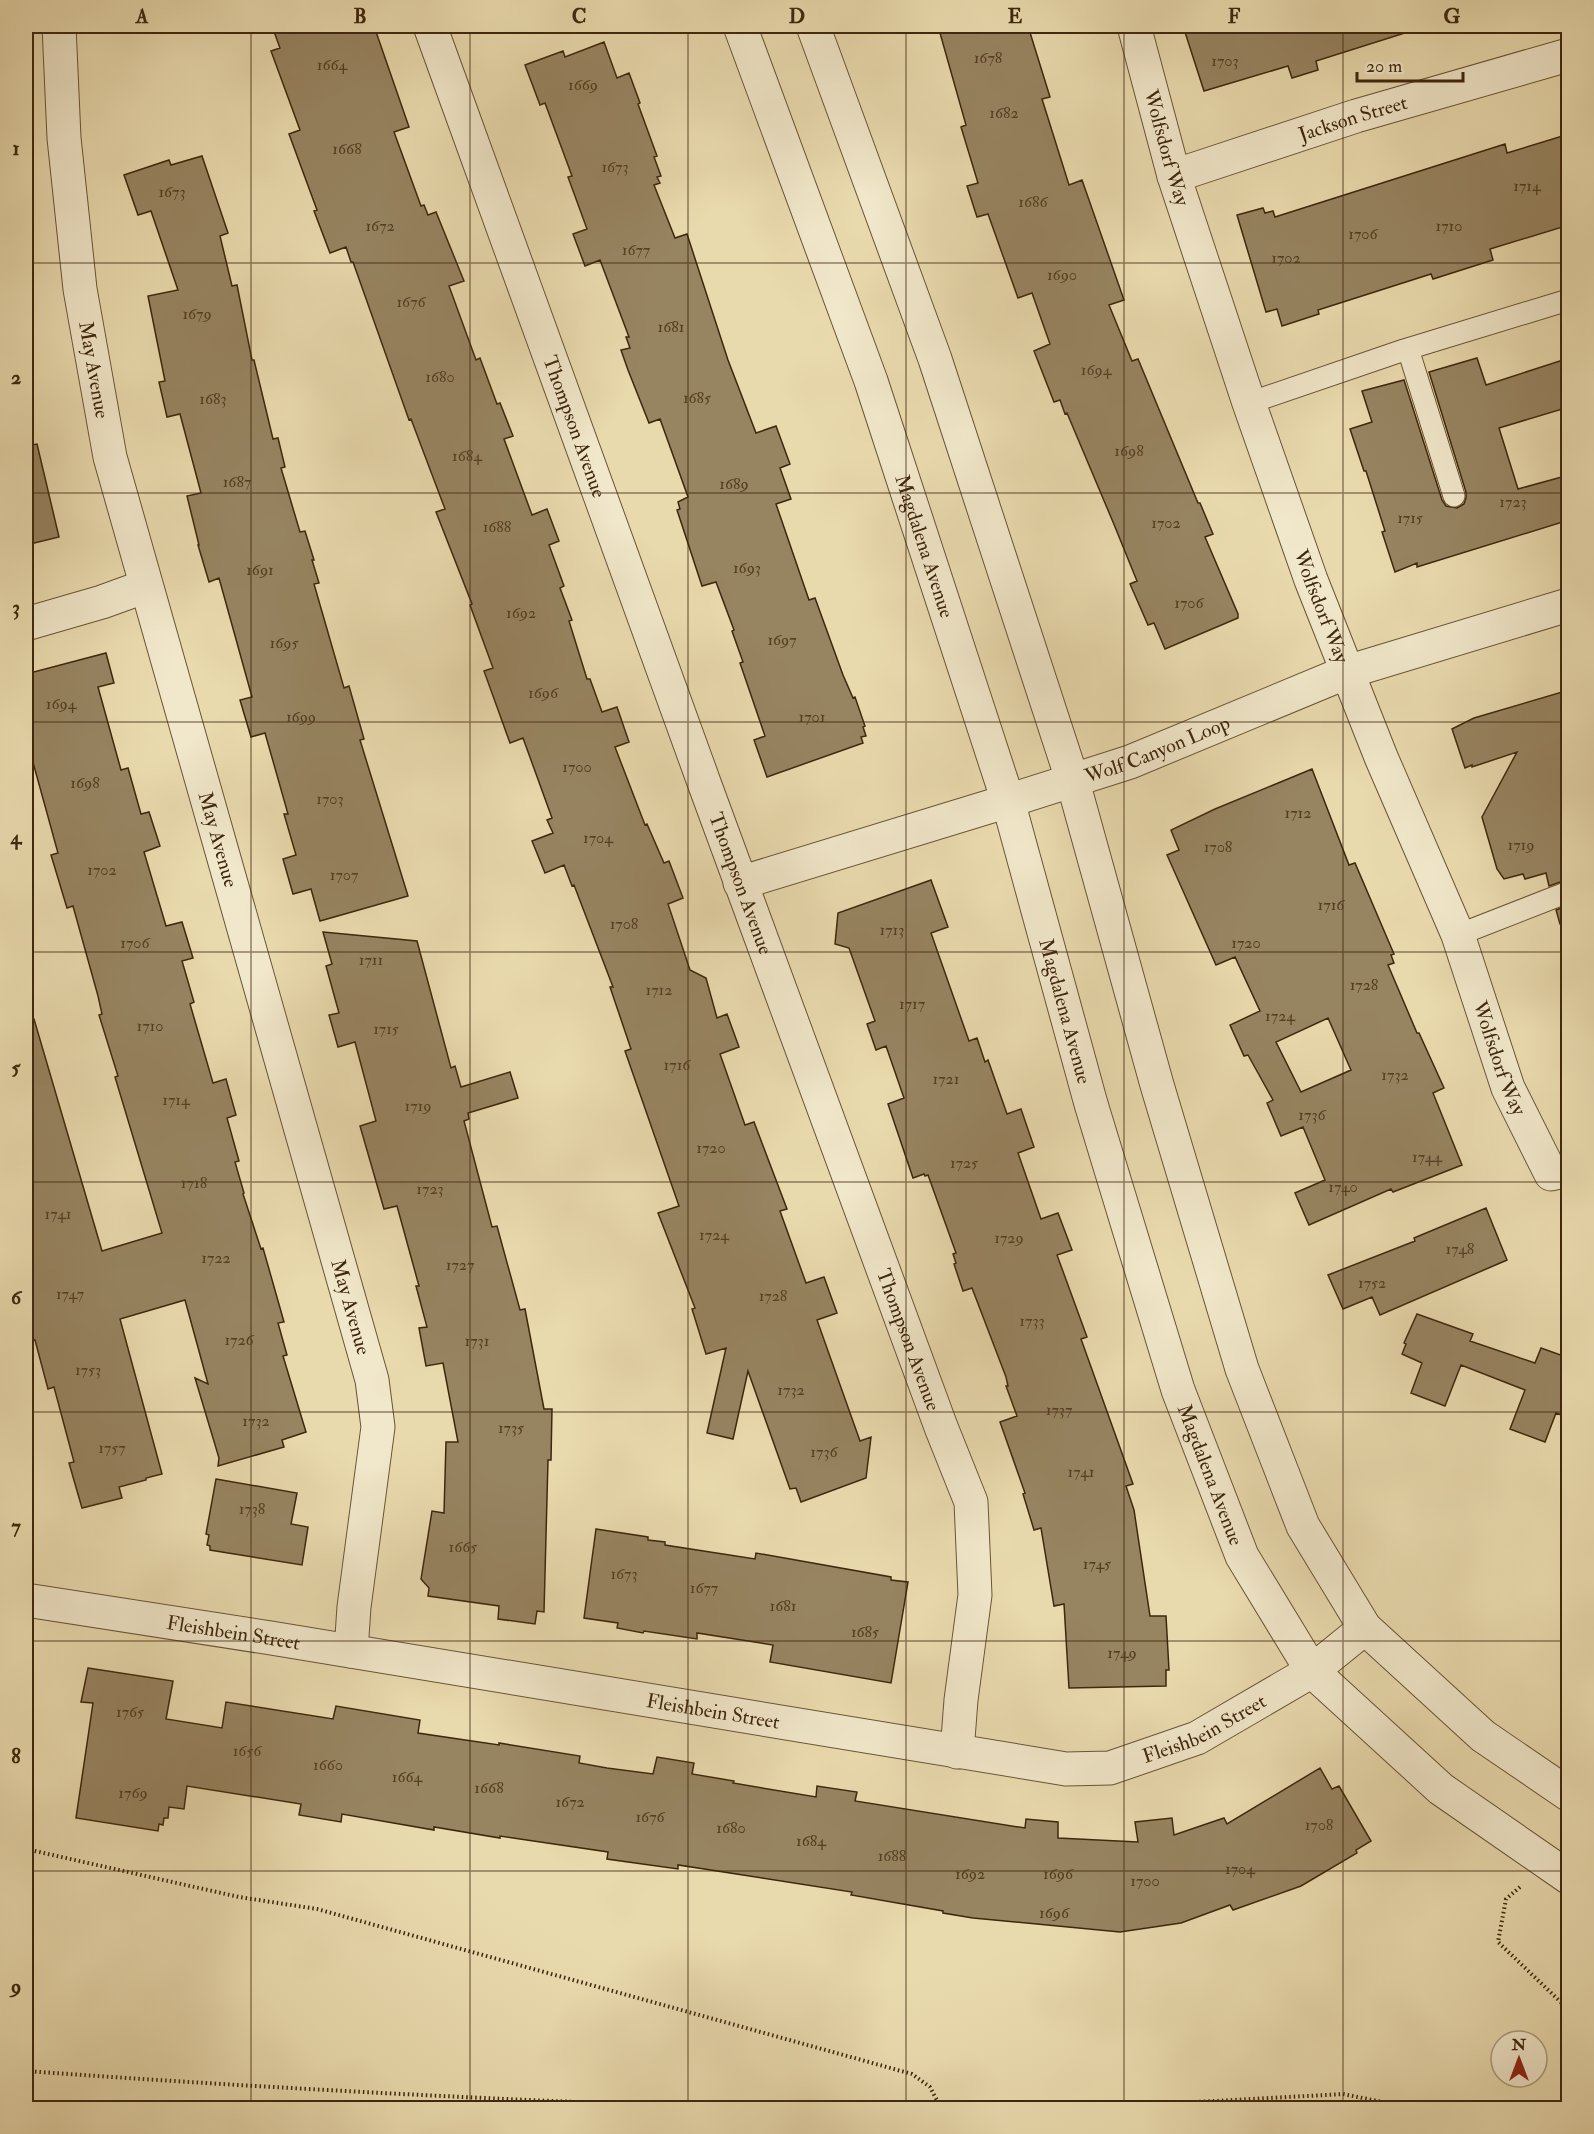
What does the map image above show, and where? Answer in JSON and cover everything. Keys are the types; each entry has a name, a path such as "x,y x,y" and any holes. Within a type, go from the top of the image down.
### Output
{"street":[{"name":"May Avenue","path":"59,26 64,138 80,290 110,457 372,1380 378,1427 354,1607 351,1651"},
{"name":"Magdalena Avenue","path":"740,26 871,381 1008,801 1091,1104 1178,1390 1242,1556 1312,1671 1441,1789 1558,1870"},
{"path":"813,26 935,359 1073,782 1157,1085 1242,1368 1304,1526 1365,1628 1484,1736 1569,1794"},
{"name":"Wolfsdorf Way","path":"1134,26 1174,176 1249,403 1311,580 1381,757 1458,935 1508,1088 1560,1172"},
{"name":"Thompson Avenue","path":"435,27 740,883 971,1502 975,1595 961,1700 957,1752"},
{"name":"Jackson Street","path":"1174,176 1356,116 1569,55"},
{"path":"26,624 102,602 146,586"},
{"name":"Wolf Canyon Loop","path":"740,883 1073,782 1130,762 1347,672 1569,605"},
{"name":"Fleishbein Street","path":"26,1600 1066,1769 1110,1768 1197,1738 1312,1671 1365,1628"}],"lane":[{"path":"1249,403 1408,349 1569,300"},
{"path":"1408,349 1454,496"},
{"path":"1458,935 1569,892"}],"path":[{"path":"26,1849 239,1897 318,1909 912,2074 930,2087 941,2109"},
{"path":"1558,1870 1506,1899 1498,1942 1569,2009"},
{"path":"26,2071 159,2081 735,2109"},
{"path":"1087,2109 1342,2094 1412,2109"}],"building":[{"path":"272,26 374,26 409,127 394,132 421,206 424,205 428,215 436,212 464,281 449,286 476,360 480,358 497,404 500,403 513,436 504,439 532,515 547,509 559,541 549,545 564,586 560,588 572,620 569,621 587,679 590,679 602,712 617,707 629,742 615,747 645,825 647,824 664,863 669,861 683,898 668,904 690,970 706,978 717,1018 727,1014 739,1047 720,1054 745,1125 754,1122 787,1209 780,1211 806,1283 824,1277 837,1313 817,1320 860,1441 871,1437 866,1478 801,1502 796,1488 790,1489 748,1371 733,1439 707,1433 726,1348 706,1354 692,1309 695,1308 658,1213 679,1206 625,1051 631,1049 610,987 613,987 574,885 572,886 564,865 545,873 532,841 553,833 547,820 552,818 523,738 510,743 484,671 493,668 470,605 472,604 436,512 445,509 411,419 409,420 353,262 351,262 346,247 330,253 314,211 317,210 289,134 300,130 271,51 280,48"},
{"path":"938,26 1028,26 1050,97 1042,99 1069,185 1082,180 1124,300 1109,305 1132,361 1138,359 1213,534 1205,537 1238,618 1165,649 1154,623 1148,625 1130,584 1137,581 1113,522 1067,413 1065,414 1060,400 1054,402 1034,351 1050,344 1032,293 1018,298 988,214 977,217 967,186 978,183 961,127 966,125"},
{"path":"1183,26 1407,26 1408,32 1316,61 1318,70 1292,78 1288,66 1204,91"},
{"path":"604,42 617,78 629,73 657,156 654,157 661,176 657,177 660,183 654,185 675,238 687,234 728,360 756,433 776,426 790,464 780,468 791,499 776,504 809,600 815,598 843,675 853,698 855,697 865,726 863,727 866,736 861,737 863,743 767,777 754,740 765,736 740,663 743,662 732,631 734,630 716,582 702,586 677,510 680,509 678,502 688,497 660,419 649,423 628,370 621,350 630,348 626,337 629,337 600,260 585,266 573,234 587,229 568,177 572,176 545,103 540,105 525,65 563,51 565,57"},
{"path":"1569,134 1569,225 1490,249 1493,260 1433,279 1431,274 1318,310 1319,314 1282,326 1277,309 1266,312 1237,215 1263,208 1265,213 1273,211 1275,217 1505,144 1507,153"},
{"path":"202,156 228,233 220,236 232,286 237,285 252,360 254,360 273,439 278,438 285,467 281,468 300,532 305,531 314,560 312,560 319,583 314,584 344,688 349,686 364,739 360,740 408,896 320,921 311,889 293,894 283,859 296,855 284,814 288,814 265,733 251,737 240,700 252,697 219,578 209,582 187,496 201,493 180,414 167,417 159,382 165,381 148,296 178,290 151,211 138,215 124,175 169,160 171,165"},
{"path":"1477,358 1486,385 1569,358 1569,407 1499,428 1518,489 1569,475 1569,520 1417,567 1417,563 1395,572 1382,532 1385,531 1350,429 1372,422 1362,391 1404,380 1442,500 1446,506 1457,508 1464,504 1466,492 1429,372"},
{"path":"37,444 59,537 26,545 26,446"},
{"path":"106,653 114,683 98,687 121,770 128,768 141,814 149,812 160,846 144,852 166,926 182,922 193,958 182,961 194,1002 190,1004 213,1083 226,1079 236,1115 227,1118 239,1161 235,1162 284,1322 278,1323 287,1355 283,1356 306,1432 282,1440 284,1447 218,1466 219,1458 195,1378 208,1384 185,1300 120,1319 162,1474 119,1487 122,1498 82,1508 69,1463 74,1462 54,1387 48,1389 35,1340 26,1343 26,1020 34,1019 102,1251 162,1233 115,1077 118,1076 99,1015 102,1014 98,996 73,906 67,908 51,855 58,853 26,737 26,674"},
{"path":"1569,690 1569,879 1549,886 1546,873 1525,879 1523,874 1504,879 1497,869 1482,817 1517,752 1465,768 1452,729 1474,718"},
{"path":"1312,769 1349,865 1355,863 1394,954 1391,955 1394,963 1388,965 1444,1088 1433,1093 1462,1165 1393,1192 1391,1189 1309,1225 1295,1193 1325,1180 1303,1127 1281,1136 1267,1103 1273,1100 1248,1055 1244,1056 1230,1025 1260,1011 1235,957 1216,965 1167,855 1179,850 1171,830 1215,809","holes":["1328,1018 1351,1070 1301,1092 1276,1042"]},
{"path":"931,880 948,927 931,933 969,1041 977,1038 985,1062 988,1060 1007,1114 1021,1109 1034,1147 1018,1153 1041,1219 1058,1213 1072,1250 1057,1255 1087,1337 1081,1339 1133,1484 1126,1486 1134,1510 1150,1616 1166,1616 1169,1670 1166,1670 1166,1686 1069,1688 1064,1604 1054,1606 1041,1528 1034,1530 1023,1494 1025,1493 1000,1422 1017,1416 1006,1386 1008,1386 1006,1377 972,1288 963,1291 954,1264 956,1263 953,1254 956,1253 928,1175 913,1178 888,1104 904,1098 886,1046 876,1050 867,1024 875,1021 849,948 835,944 838,913"},
{"path":"1569,905 1569,923 1560,924 1556,910"},
{"path":"323,932 417,941 451,1068 455,1066 461,1087 510,1072 518,1098 468,1113 469,1119 464,1121 492,1227 497,1226 520,1310 525,1309 544,1409 552,1409 551,1460 548,1460 544,1612 537,1611 535,1624 498,1619 499,1606 428,1596 429,1588 421,1579 432,1511 444,1513 446,1442 458,1442 443,1363 426,1366 419,1328 427,1327 416,1286 419,1286 397,1206 384,1209 360,1126 376,1121 355,1042 338,1047 329,1015 339,1013 326,966 332,964"},
{"path":"1486,1208 1507,1260 1380,1315 1372,1297 1343,1309 1328,1275 1415,1241 1414,1238"},
{"path":"1417,1314 1473,1334 1470,1341 1535,1363 1541,1348 1569,1358 1569,1418 1556,1413 1545,1442 1510,1429 1525,1390 1461,1365 1445,1406 1411,1393 1422,1363 1402,1354 1406,1344 1404,1343"},
{"path":"216,1479 297,1493 291,1524 308,1527 302,1565 210,1550 210,1546 207,1545 209,1535 206,1534"},
{"path":"596,1529 648,1537 648,1540 665,1542 665,1545 755,1559 756,1553 908,1582 891,1683 770,1662 773,1645 697,1633 697,1639 644,1631 643,1633 617,1628 618,1623 584,1618"},
{"path":"88,1668 173,1681 166,1719 222,1728 226,1702 333,1719 336,1706 420,1720 418,1733 580,1756 579,1763 607,1768 653,1774 657,1757 694,1763 692,1774 816,1797 817,1786 857,1792 855,1801 1025,1828 1026,1819 1058,1822 1058,1838 1138,1842 1135,1822 1172,1818 1174,1835 1224,1818 1227,1824 1320,1768 1332,1789 1339,1786 1371,1841 1356,1850 1357,1853 1301,1886 1233,1910 1230,1905 1181,1923 1120,1932 973,1918 851,1895 852,1892 678,1865 678,1869 607,1859 608,1852 500,1836 500,1838 434,1827 434,1830 342,1814 341,1822 299,1815 301,1804 187,1786 184,1809 169,1807 168,1818 164,1818 163,1825 159,1824 158,1831 76,1818 93,1703 81,1702"}]}
